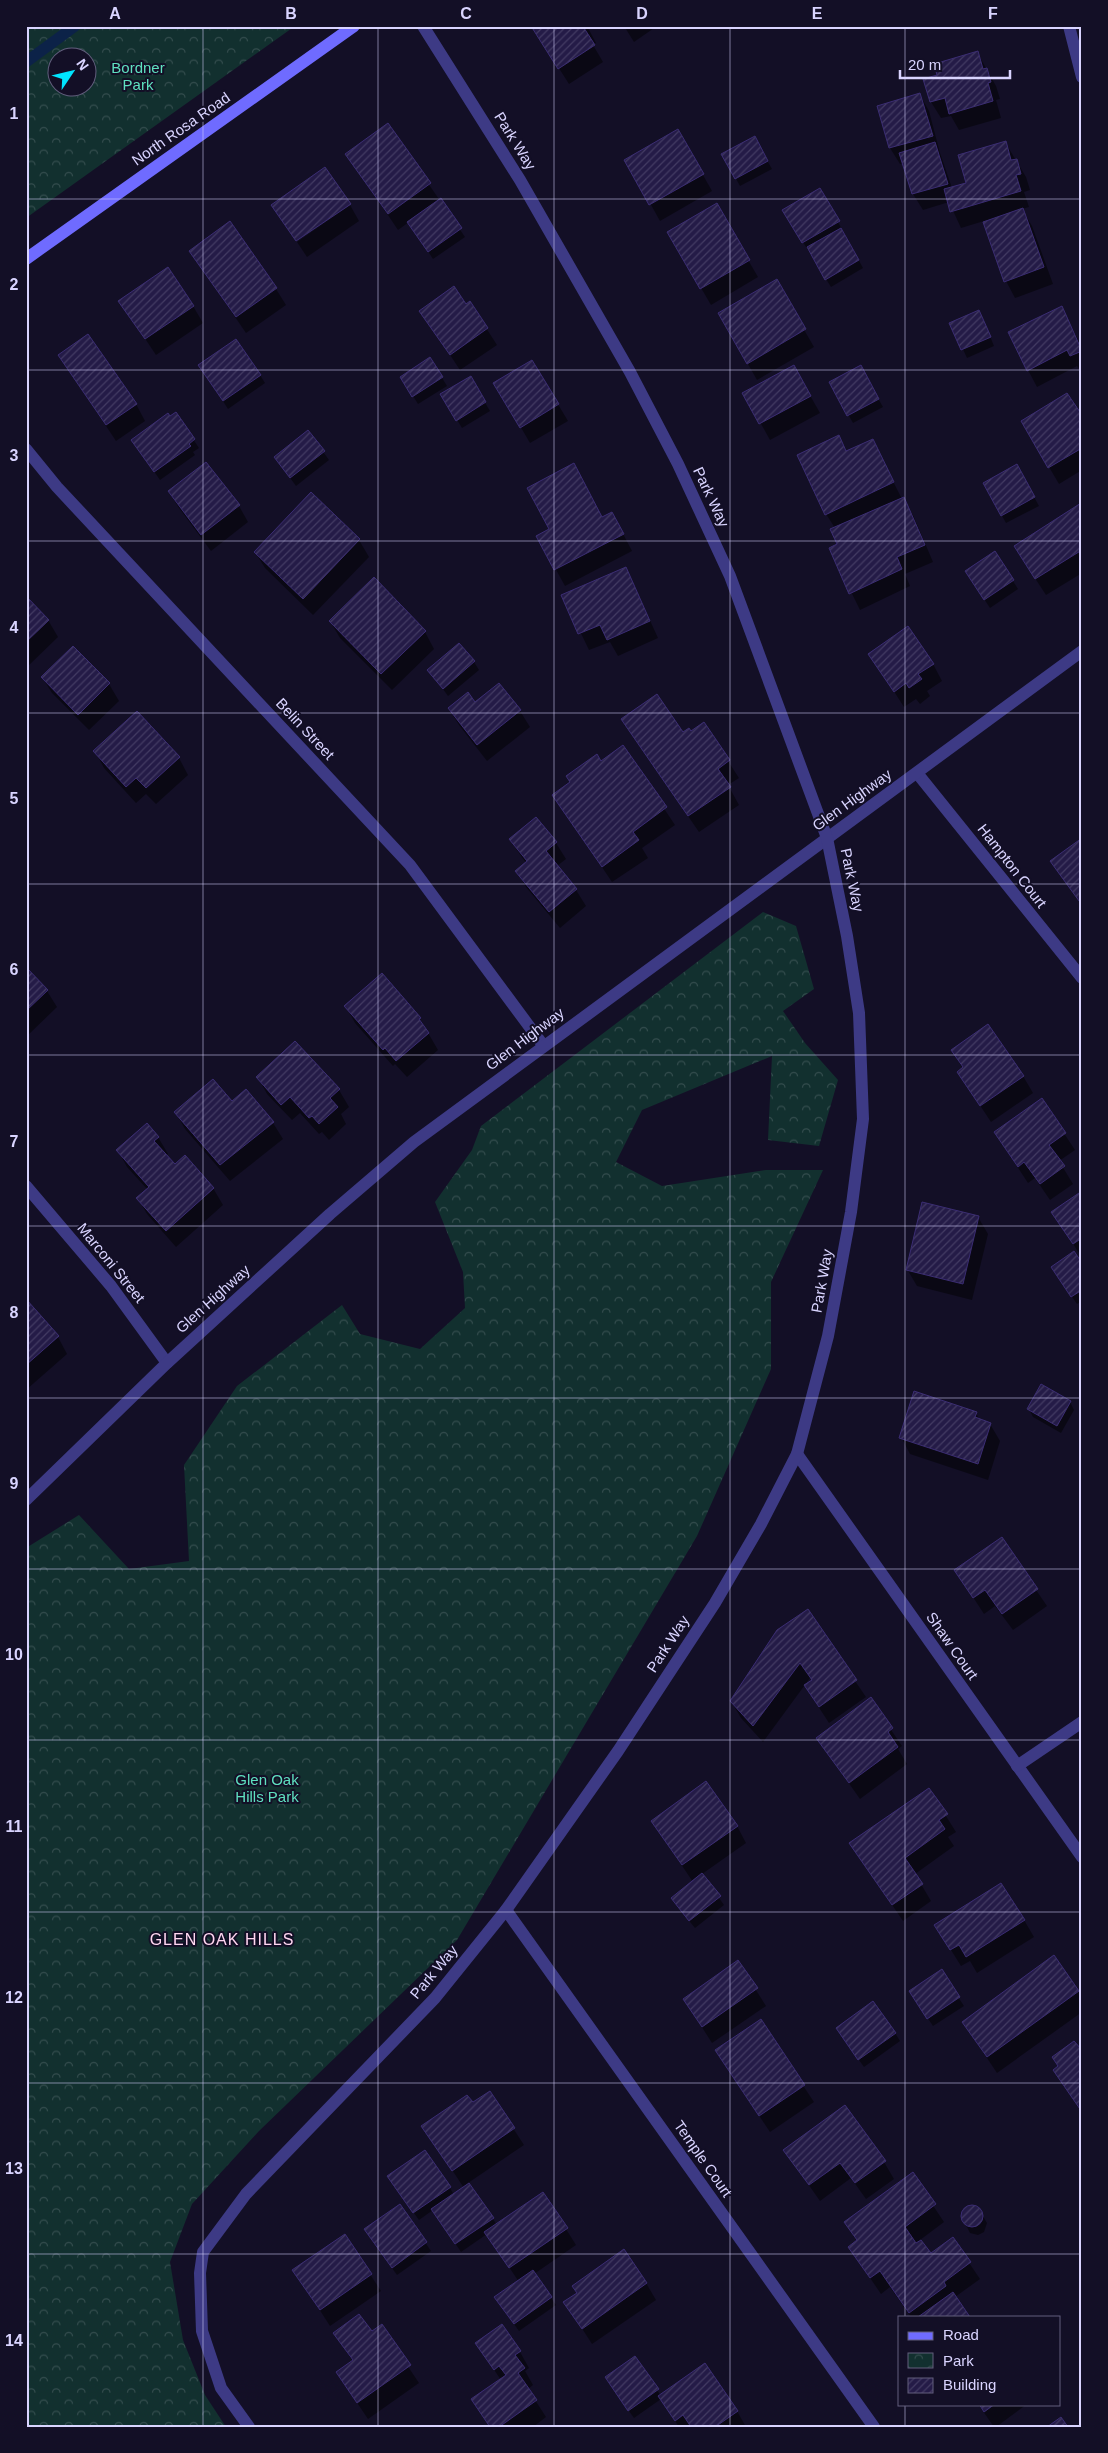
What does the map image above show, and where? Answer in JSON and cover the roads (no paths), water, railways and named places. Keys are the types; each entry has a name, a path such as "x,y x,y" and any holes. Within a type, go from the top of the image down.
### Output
{"street":[{"name":"North Rosa Road","path":"26,259 354,26"},
{"name":"Park Way","path":"249,2427 221,2388 202,2331 200,2272 203,2252 246,2194 436,1998 506,1910 618,1751 715,1603 761,1524 796,1454 828,1336 851,1212 863,1120 859,1014 847,936 827,838 730,576 678,464 630,372 520,180 423,26"},
{"path":"1069,26 1082,77"},
{"name":"Belin Street","path":"26,449 57,486 410,865 543,1045"},
{"name":"Glen Highway","path":"26,1500 167,1363 330,1214 414,1142 543,1045 1082,651"},
{"name":"Hampton Court","path":"917,773 1082,978"},
{"name":"Marconi Street","path":"26,1186 112,1286 167,1363"},
{"name":"Shaw Court","path":"796,1454 1082,1857"},
{"path":"1017,1766 1082,1722"},
{"name":"Temple Court","path":"506,1910 874,2427"}],"waterway":[{"path":"26,62 75,26"}],"district":[{"name":"GLEN OAK HILLS","path":"222,1939"}],"park label":[{"name":"Bordner Park","path":"138,76"},
{"name":"Glen Oak Hills Park","path":"267,1788"}]}
